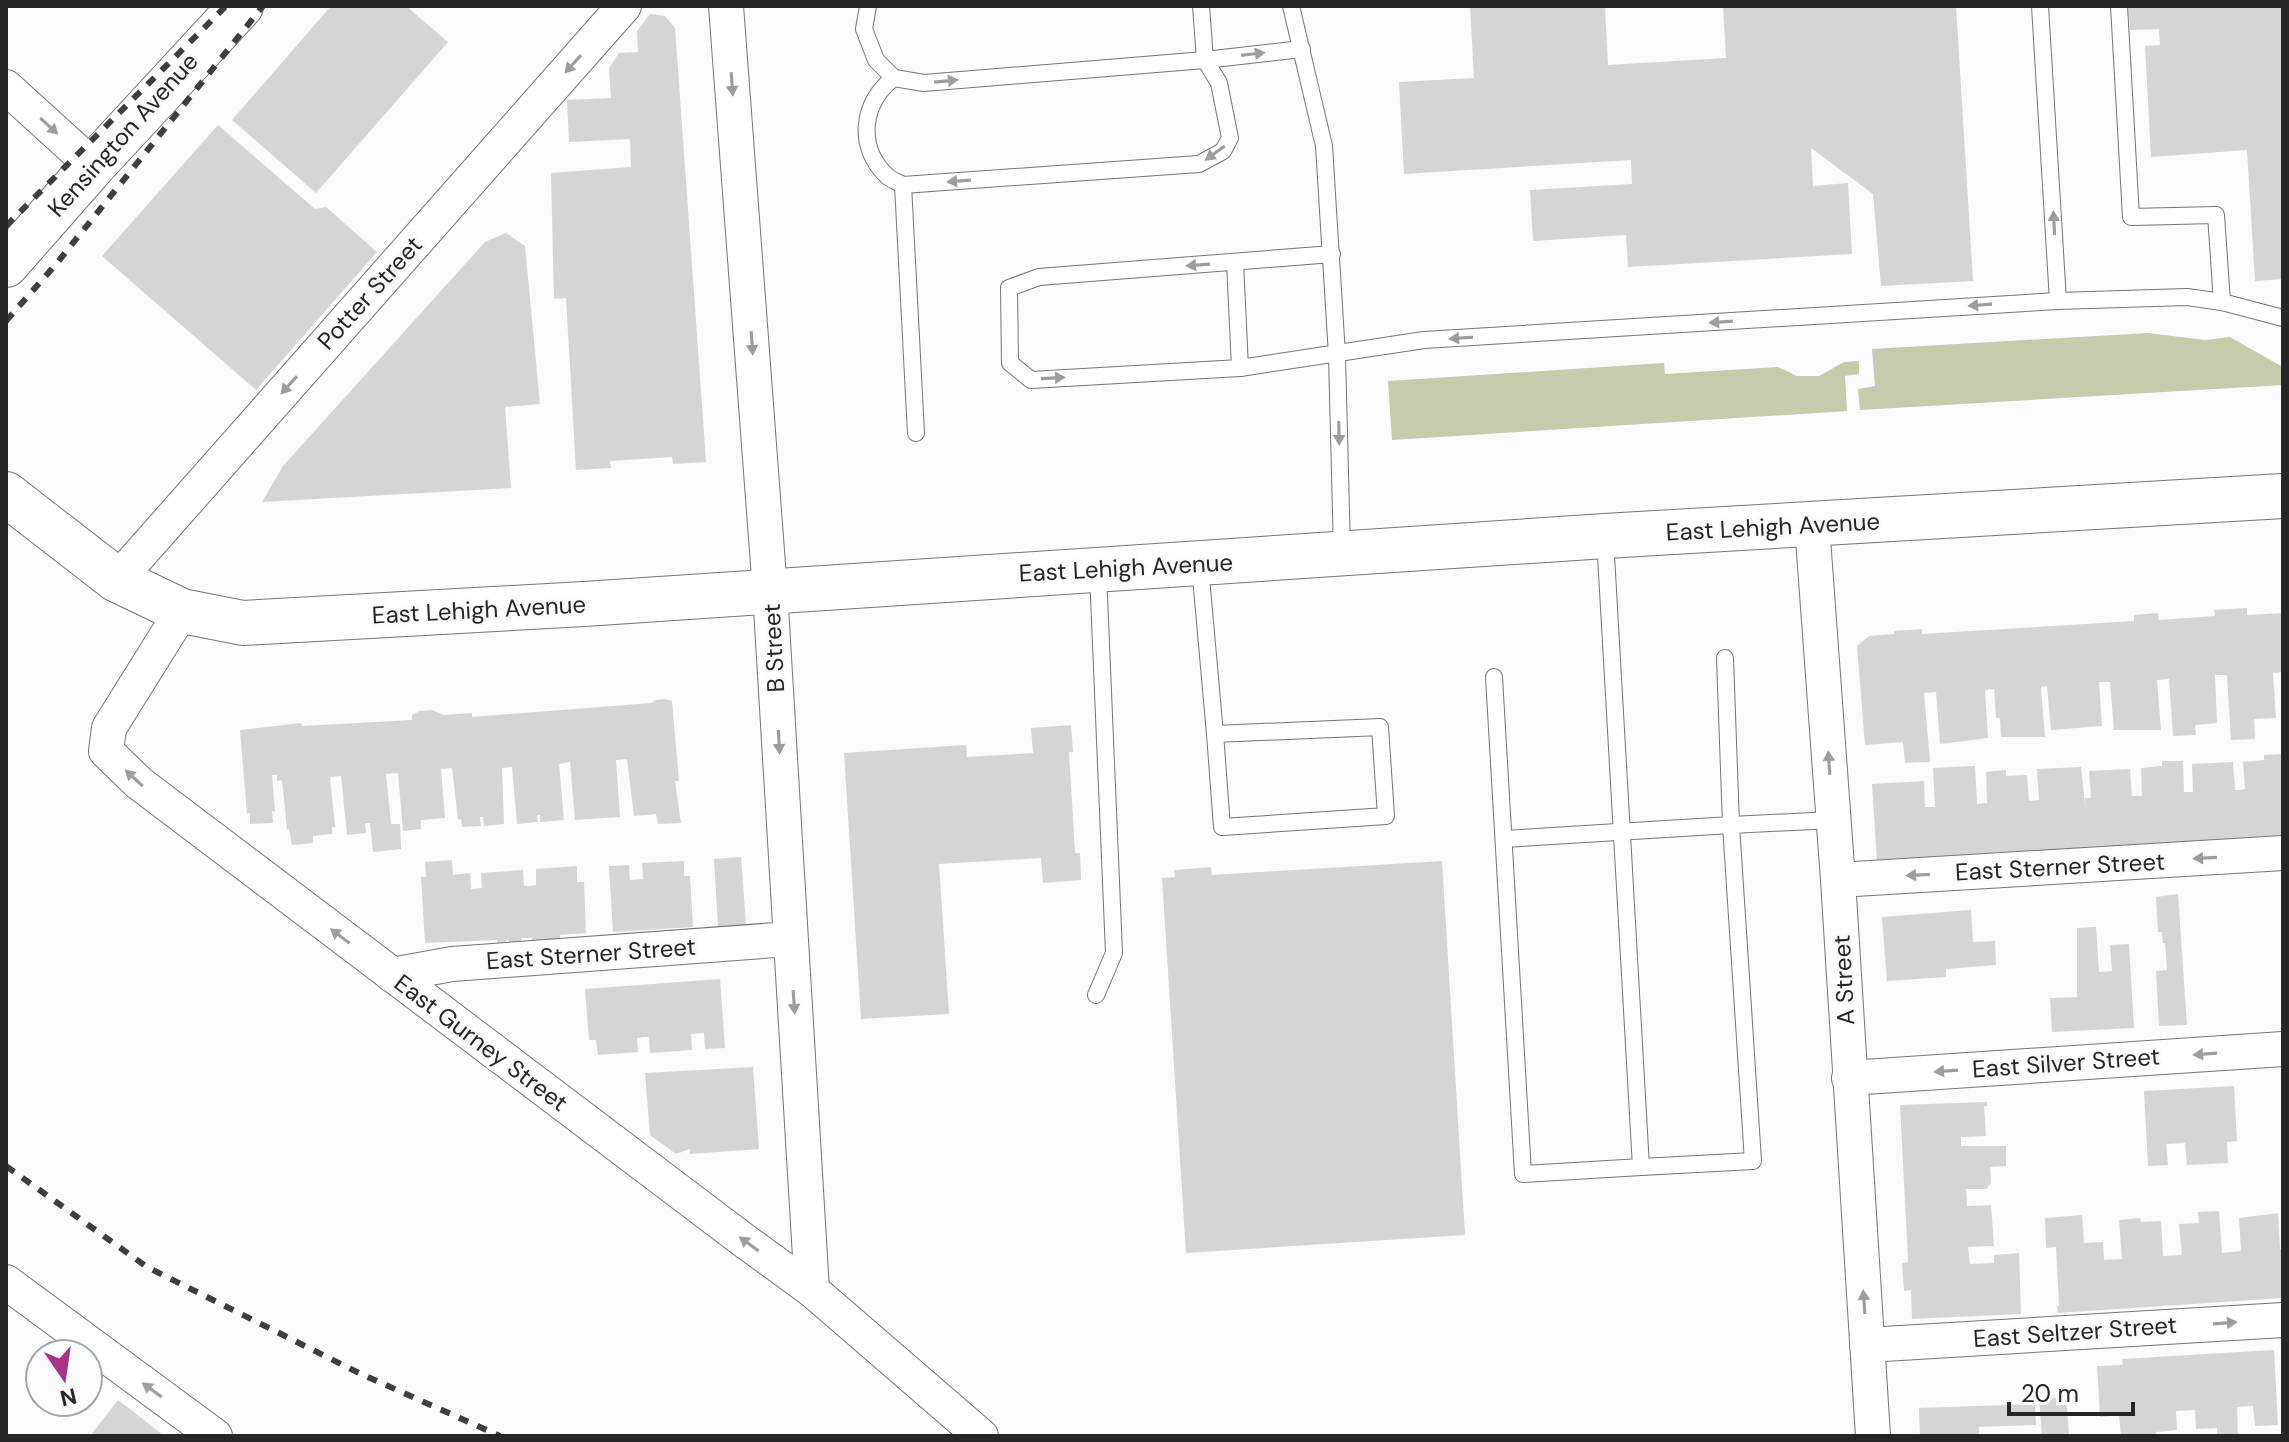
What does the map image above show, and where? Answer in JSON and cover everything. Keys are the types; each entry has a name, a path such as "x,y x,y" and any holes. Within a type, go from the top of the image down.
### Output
{"main road":[{"name":"Kensington Avenue","path":"6,265 241,6"},
{"name":"East Lehigh Avenue","path":"6,494 117,580 182,611 243,623 2283,496"}],"street":[{"name":"Potter Street","path":"117,580 624,6"},
{"name":"B Street","path":"726,6 770,591 812,1290"},
{"path":"6,87 93,166"},
{"name":"A Street","path":"1812,525 1873,1436"},
{"name":"East Gurney Street","path":"182,611 109,728 106,751 139,783 812,1290 981,1436"},
{"name":"East Sterner Street","path":"1838,880 2283,853"},
{"name":"East Sterner Street","path":"392,975 452,964 790,939"},
{"name":"East Silver Street","path":"1849,1078 2283,1049"},
{"path":"6,1282 215,1436"},
{"name":"East Seltzer Street","path":"1867,1345 2283,1320"}],"lane":[{"path":"868,6 864,29 876,60 894,78 924,83 1302,49"},
{"path":"894,78 881,87 865,132 875,159 887,176 903,185 1199,164 1223,151 1230,138 1219,83 1205,60 1201,6"},
{"path":"1291,6 1324,146 1337,355 1342,555"},
{"path":"2040,6 2058,301"},
{"path":"2119,6 2131,217 2216,215 2222,302"},
{"path":"903,185 916,433"},
{"path":"1332,254 1039,277 1009,288 1010,363 1031,380 1240,368 1424,340 2058,301 2187,297 2222,302 2283,318"},
{"path":"1235,262 1240,368"},
{"path":"1605,536 1641,1167"},
{"path":"1199,565 1222,827 1386,816 1380,727 1215,734"},
{"path":"1096,995 1114,953 1097,569"},
{"path":"1494,677 1523,1174 1753,1161 1731,825 1725,658"},
{"path":"1504,839 1833,820"}],"green space":[{"path":"2148,333 2205,340 2230,337 2281,366 2283,385 1860,410 1858,389 1875,386 1872,349"},
{"path":"1859,361 1859,374 1845,376 1847,411 1392,440 1388,381 1664,363 1665,374 1778,367 1797,376 1819,376 1844,362"}],"building":[{"path":"331,6 406,6 448,42 316,193 232,120"},
{"path":"1470,6 1605,6 1608,65 1726,58 1723,6 1956,6 1973,281 1881,286 1873,194 1811,148 1813,186 1848,183 1852,254 1628,267 1626,235 1533,241 1530,190 1632,184 1631,160 1404,174 1399,82 1474,78"},
{"path":"2128,6 2283,6 2283,279 2255,281 2247,150 2151,157 2145,46 2160,45 2159,29 2130,30"},
{"path":"650,14 665,16 675,28 706,462 673,464 672,457 610,461 611,468 576,470 566,298 554,299 551,173 631,167 630,139 569,142 567,100 611,98 609,68 619,53 638,52 637,31"},
{"path":"218,125 315,209 326,207 377,252 256,390 102,256"},
{"path":"506,233 525,246 540,404 505,407 511,488 262,502 283,466 485,242"},
{"path":"2247,608 2247,615 2283,613 2283,672 2273,673 2276,718 2254,719 2255,739 2231,740 2227,675 2215,675 2217,723 2195,725 2196,735 2173,736 2169,679 2157,680 2161,730 2114,730 2110,682 2099,682 2102,726 2051,730 2047,686 2041,687 2045,737 2001,737 1994,689 1985,690 1988,738 1940,744 1936,692 1924,693 1930,762 1905,763 1903,742 1865,745 1857,646 1869,636 1922,629 1922,634 2134,621 2134,615 2158,613 2159,620 2215,616 2214,610"},
{"path":"665,699 672,701 679,781 675,781 681,823 658,824 656,814 634,816 627,759 616,760 620,817 575,820 570,762 559,764 564,820 540,822 540,815 537,815 538,822 517,824 512,767 502,768 504,824 484,826 483,817 480,817 481,826 462,827 461,819 458,820 452,768 441,769 445,818 421,820 421,829 403,831 398,773 386,774 391,824 400,824 401,849 373,852 370,823 365,823 366,833 347,835 341,776 330,777 335,827 332,827 332,834 313,836 313,843 292,845 287,829 282,780 277,781 277,775 272,775 273,823 250,824 250,813 247,814 240,730 301,723 302,726 412,720 412,715 420,711 432,710 443,715 472,713 472,717 651,703"},
{"path":"1071,725 1073,752 1069,752 1075,853 1080,853 1081,880 1043,883 1041,858 939,864 949,1014 861,1019 844,753 966,745 967,757 1033,753 1031,728"},
{"path":"2283,754 2283,837 1877,862 1872,784 1924,781 1925,807 1935,807 1933,768 1975,766 1977,804 1987,803 1986,772 2006,770 2006,776 2027,775 2029,801 2039,800 2037,769 2081,767 2086,813 2085,798 2091,798 2089,771 2130,769 2132,796 2142,796 2141,768 2162,766 2162,761 2183,761 2184,792 2193,792 2192,764 2233,762 2235,790 2239,790 2245,789 2243,762 2264,760 2264,755"},
{"path":"741,857 746,925 718,926 714,859"},
{"path":"452,860 453,875 470,873 471,889 482,888 481,873 523,870 524,886 529,886 536,885 536,869 577,866 577,882 584,882 586,933 560,935 560,942 532,943 532,938 521,938 522,943 509,944 509,940 497,944 497,940 425,943 421,877 426,877 425,862"},
{"path":"684,861 684,876 690,876 693,927 613,932 609,866 629,865 630,880 643,879 642,863"},
{"path":"1442,861 1465,1235 1186,1253 1162,878 1175,877 1174,870 1211,867 1212,875"},
{"path":"2178,894 2187,1025 2159,1026 2156,971 2167,970 2165,943 2162,932 2158,932 2156,897"},
{"path":"1971,910 1973,942 1995,941 1996,965 1946,969 1946,977 1887,981 1882,917"},
{"path":"2096,927 2099,972 2112,971 2110,945 2129,944 2134,1028 2052,1032 2050,998 2077,997 2077,928"},
{"path":"720,979 725,1048 705,1049 704,1033 691,1034 692,1050 650,1053 649,1037 643,1037 637,1038 638,1052 598,1055 596,1040 589,1040 585,989"},
{"path":"753,1067 759,1149 690,1154 690,1149 676,1154 650,1135 645,1073"},
{"path":"2234,1086 2237,1141 2227,1142 2228,1163 2187,1165 2185,1143 2166,1144 2168,1165 2148,1166 2144,1091"},
{"path":"1987,1102 1984,1106 1986,1136 1961,1137 1961,1146 2006,1146 2006,1166 1990,1167 1991,1183 1986,1189 1966,1189 1967,1206 1991,1205 1994,1246 1968,1247 1970,1264 1994,1263 1994,1255 2019,1253 2021,1314 1912,1319 1911,1290 1904,1291 1902,1263 1908,1262 1908,1259 1900,1105"},
{"path":"2219,1211 2222,1253 2241,1251 2239,1218 2278,1213 2280,1249 2283,1249 2283,1298 2058,1313 2056,1247 2046,1248 2045,1218 2082,1215 2084,1243 2103,1242 2104,1260 2122,1259 2119,1220 2140,1218 2141,1222 2161,1221 2163,1256 2182,1255 2179,1224 2199,1223 2198,1212"},
{"path":"2274,1350 2278,1425 2255,1426 2253,1406 2237,1407 2238,1436 2217,1436 2217,1428 2196,1429 2195,1410 2176,1411 2177,1430 2156,1432 2156,1436 2121,1436 2119,1415 2100,1417 2097,1366 2123,1365 2122,1359"},
{"path":"2066,1397 2069,1435 2042,1436 2039,1399"},
{"path":"118,1400 164,1436 90,1436"},
{"path":"2035,1404 2036,1425 1979,1427 1979,1436 1920,1436 1919,1408"}],"railway":[{"path":"6,226 226,6"},
{"path":"6,321 57,263 263,6"},
{"path":"6,1166 147,1267 359,1373 500,1436"}]}
